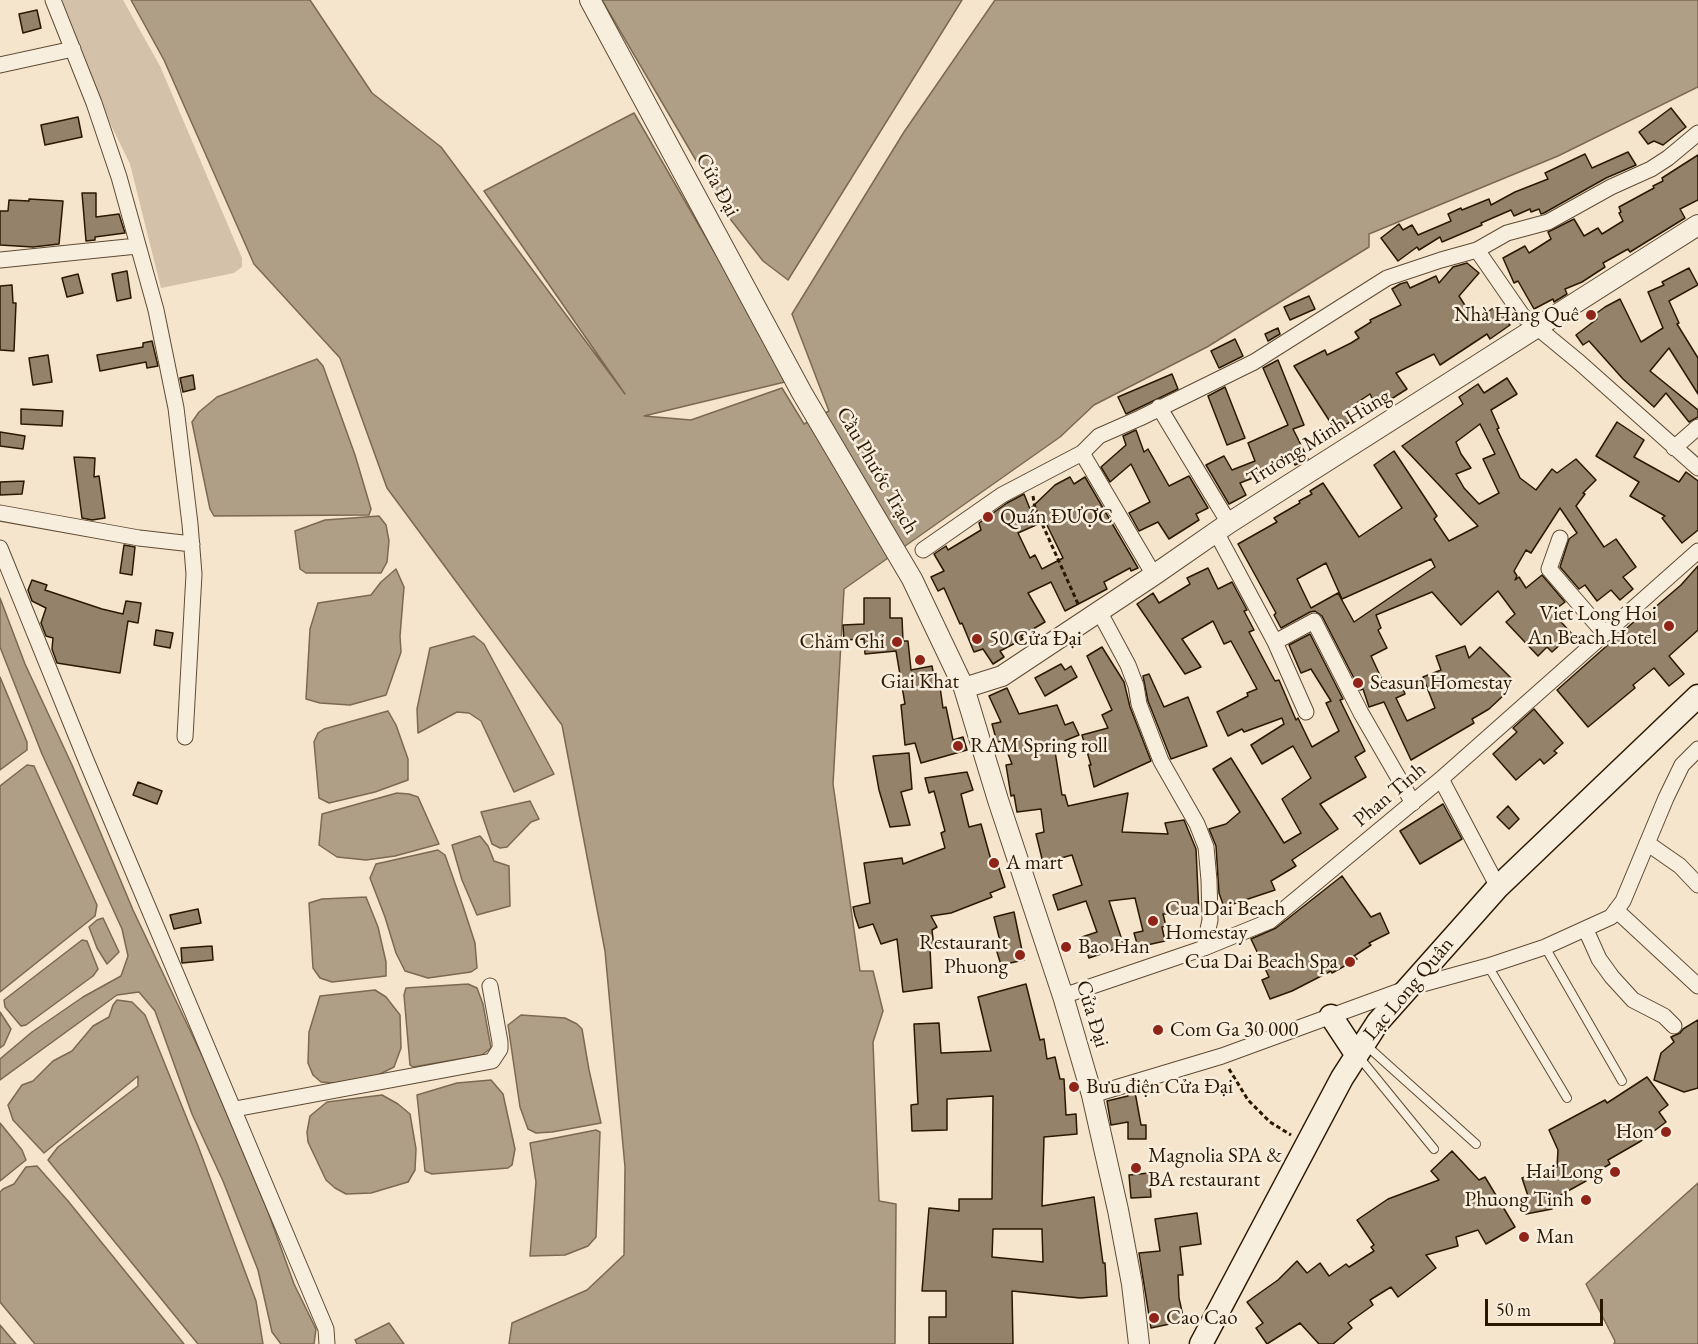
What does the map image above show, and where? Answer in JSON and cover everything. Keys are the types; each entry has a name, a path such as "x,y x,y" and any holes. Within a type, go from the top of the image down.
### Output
{"main road":[{"name":"Lạc Long Quân","path":"1201,1344 1305,1144 1360,1048 1378,1022 1498,887 1698,696"},
{"path":"1331,1016 1360,1048"}],"street":[{"path":"53,0 119,177 156,310 176,408 192,544 193,586 184,737"},
{"name":"Cửa Đại","path":"590,0 802,393"},
{"path":"0,65 73,49"},
{"path":"923,550 1002,495 1082,453 1099,436 1254,362 1387,278 1477,250 1507,233 1548,222 1611,187 1650,169 1668,158 1698,133"},
{"name":"Trương Minh Hùng","path":"964,687 1002,676 1222,528 1698,225"},
{"path":"0,260 137,246"},
{"path":"1477,250 1522,315 1698,468"},
{"name":"Cầu Phước Trạch","path":"802,393 909,574"},
{"path":"1159,407 1222,528 1306,712"},
{"path":"1674,448 1698,427"},
{"path":"1082,453 1154,575"},
{"path":"0,513 139,538 192,544"},
{"path":"1560,538 1549,569 1605,634"},
{"path":"0,548 86,760 326,1329 327,1344"},
{"name":"Phan Tình","path":"1063,996 1204,948 1270,921 1441,779 1698,550"},
{"name":"Cửa Đại","path":"909,574 964,687 1063,996 1092,1095 1118,1210 1132,1284 1139,1344"},
{"path":"1093,616 1128,664 1136,686 1139,704 1161,761 1197,824 1206,847 1210,920 1204,948"},
{"path":"1275,642 1314,621 1361,714 1413,803"},
{"path":"1092,1095 1222,1056 1408,988 1488,966 1545,947 1611,917 1623,901 1682,765 1698,749"},
{"path":"1441,779 1498,887"},
{"path":"1647,843 1680,866 1698,885"},
{"path":"1616,910 1698,986"},
{"path":"1586,930 1599,959 1634,1000 1664,1016 1674,1026"},
{"path":"235,1109 492,1061 500,1049 500,1042 490,986"}],"lane":[{"path":"1545,947 1622,1081"},
{"path":"1488,966 1567,1098"},
{"path":"1360,1048 1476,1144"},
{"path":"1360,1048 1434,1149"}],"path":[{"path":"1030,480 1035,508 1093,616"},
{"path":"1222,1056 1248,1100 1270,1122 1305,1144"}],"shaded area":[{"path":"57,0 123,0 160,66 242,258 242,267 234,273 161,288 130,164"},
{"path":"131,0 310,0 372,93 441,147 625,394 484,191 634,113 789,381 644,416 691,420 782,388 804,424 829,411 792,314 904,132 995,0 1698,0 1698,87 1558,156 1369,234 1369,247 1207,347 1094,405 1060,437 844,589 833,784 860,971 873,971 883,1011 873,1042 879,1201 896,1204 895,1344 509,1344 512,1323 587,1290 624,1255 625,1167 605,951 562,725 387,488 340,358 254,264 164,60"},
{"path":"602,0 962,0 788,280 763,261 731,220"},
{"path":"317,359 323,366 355,455 371,509 369,515 214,516 210,509 192,422 199,412 217,397"},
{"path":"379,516 386,525 389,541 387,562 381,573 306,573 300,569 295,531 325,520"},
{"path":"396,569 404,587 401,652 386,695 350,705 320,703 306,699 310,629 318,603 371,595 381,582"},
{"path":"0,598 25,664 72,765 133,910 204,1060 268,1212 294,1284 316,1329 314,1344 281,1344 272,1332 258,1270 223,1181 192,1114 155,1011 139,992 117,995 0,1080 0,1059 32,1032 83,997 121,976 128,956 122,929 42,754 0,647"},
{"path":"474,636 484,644 554,774 514,792 481,721 469,713 457,712 418,733 417,709 430,648"},
{"path":"0,677 27,742 27,750 0,770"},
{"path":"388,711 396,725 408,759 408,780 375,792 329,803 319,798 314,742 318,733 324,729"},
{"path":"27,765 34,766 97,905 95,916 0,992 0,786"},
{"path":"397,793 418,797 439,844 395,856 366,860 337,857 319,845 322,814"},
{"path":"530,801 539,819 531,822 507,847 500,848 492,844 481,812"},
{"path":"480,836 488,846 494,861 509,866 510,906 477,915 462,880 452,845"},
{"path":"438,850 445,855 463,906 475,943 477,968 471,972 428,978 405,971 396,953 370,878 376,864"},
{"path":"366,897 378,927 386,962 386,976 332,982 320,978 313,968 309,903 322,899"},
{"path":"103,918 119,952 107,964 97,948 89,927"},
{"path":"82,940 87,941 98,969 93,976 26,1025 21,1026 5,1007 4,1000"},
{"path":"468,984 477,988 483,1004 491,1048 482,1055 413,1067 410,1065 404,995 406,988"},
{"path":"375,990 386,997 400,1015 401,1048 394,1067 376,1076 342,1084 321,1082 313,1075 308,1063 309,1032 320,996"},
{"path":"117,1000 132,1002 145,1015 198,1146 256,1301 263,1344 198,1344 48,1160 58,1147 138,1086 138,1076 44,1153 13,1120 8,1105 22,1085 33,1081 53,1061 72,1051 93,1026 109,1017"},
{"path":"0,1012 11,1029 4,1045 0,1048"},
{"path":"521,1015 565,1018 582,1029 601,1123 552,1132 536,1133 528,1129 520,1107 508,1025"},
{"path":"491,1080 503,1094 515,1149 512,1165 508,1168 432,1174 425,1171 417,1095 457,1083"},
{"path":"382,1095 410,1114 416,1149 415,1170 408,1182 371,1193 346,1194 326,1180 308,1142 310,1116 327,1102"},
{"path":"0,1123 22,1150 26,1160 0,1181"},
{"path":"596,1130 600,1132 596,1237 588,1246 565,1255 530,1256 536,1182 530,1143"},
{"path":"37,1166 184,1344 35,1344 0,1302 0,1192 14,1184 26,1167"},
{"path":"1698,1183 1698,1344 1614,1344 1615,1341 1586,1284"},
{"path":"389,1323 404,1344 357,1344 355,1340"},
{"path":"0,1325 16,1344 0,1344"}],"building":[{"path":"37,10 41,28 23,33 19,14"},
{"path":"1671,108 1686,127 1663,145 1654,141 1648,144 1639,132"},
{"path":"78,117 82,137 45,145 41,125"},
{"path":"1628,152 1636,165 1606,178 1544,213 1541,214 1539,209 1531,212 1530,209 1514,216 1511,210 1442,242 1440,237 1419,250 1417,247 1398,261 1381,238 1399,224 1403,230 1412,225 1418,235 1451,221 1448,214 1461,208 1462,210 1489,199 1491,205 1515,192 1548,179 1545,173 1585,154 1592,168"},
{"path":"1698,155 1698,200 1680,209 1685,218 1630,252 1628,249 1603,263 1605,267 1582,282 1565,289 1567,294 1554,302 1553,299 1534,309 1518,281 1514,283 1503,258 1525,246 1529,253 1551,239 1548,232 1574,219 1584,236 1598,228 1602,234 1623,221 1619,207 1654,188 1653,186 1663,181 1662,178"},
{"path":"82,193 96,193 96,217 119,214 125,233 95,237 95,240 86,241"},
{"path":"29,199 63,201 59,244 33,247 0,245 0,211 8,211 9,200 29,201"},
{"path":"1467,263 1479,273 1459,296 1475,321 1496,306 1510,325 1490,339 1487,334 1440,365 1434,354 1396,373 1407,389 1377,408 1370,394 1346,410 1353,420 1336,431 1294,366 1325,350 1327,355 1359,338 1355,332 1371,322 1370,320 1401,305 1392,289 1400,284 1407,282 1410,288 1436,276 1439,283 1453,267"},
{"path":"1689,268 1698,285 1669,301 1679,323 1677,324 1698,358 1698,394 1669,348 1650,371 1698,410 1698,417 1689,422 1666,393 1654,407 1623,379 1589,341 1583,345 1576,335 1597,319 1594,315 1620,299 1641,342 1663,328 1648,292 1664,285 1662,282"},
{"path":"127,271 131,298 117,301 112,274"},
{"path":"78,274 83,293 67,297 62,278"},
{"path":"12,285 13,303 16,303 14,351 0,350 0,286"},
{"path":"1309,296 1315,309 1290,320 1284,307"},
{"path":"1278,328 1280,334 1268,341 1265,334"},
{"path":"1235,339 1243,356 1219,368 1211,351"},
{"path":"152,341 158,366 147,368 146,362 100,371 97,355 143,347 143,343"},
{"path":"48,355 52,382 33,385 29,358"},
{"path":"1278,360 1304,425 1293,429 1308,459 1295,465 1291,458 1240,483 1246,495 1229,504 1206,465 1224,456 1232,470 1255,461 1248,443 1288,425 1263,368"},
{"path":"1172,374 1178,389 1126,414 1118,397"},
{"path":"193,375 195,389 183,392 180,378"},
{"path":"1507,378 1517,394 1491,410 1499,428 1497,429 1520,478 1536,490 1552,469 1557,473 1576,459 1596,480 1583,493 1585,494 1576,506 1604,547 1616,539 1636,567 1623,577 1633,589 1620,600 1611,590 1597,601 1585,585 1579,589 1560,567 1569,539 1577,533 1560,508 1531,553 1526,550 1514,571 1517,576 1515,580 1519,577 1526,588 1542,575 1565,602 1552,612 1572,634 1552,652 1547,647 1538,656 1506,622 1515,614 1498,591 1461,625 1432,592 1376,615 1381,628 1378,630 1387,648 1371,656 1385,686 1400,681 1405,694 1396,698 1407,721 1435,708 1423,677 1441,670 1436,656 1465,646 1469,658 1480,647 1511,678 1501,688 1506,693 1489,709 1472,719 1474,723 1411,760 1384,702 1369,707 1363,689 1360,690 1322,616 1315,611 1310,612 1281,628 1274,615 1276,613 1238,544 1277,522 1274,518 1300,503 1299,501 1312,494 1310,491 1323,483 1359,537 1402,508 1374,465 1394,451 1437,516 1434,519 1449,541 1478,526 1402,446 1463,404 1459,397 1478,384 1484,393","holes":["1480,424 1495,454 1483,459 1499,493 1479,504 1464,488 1456,474 1471,468 1456,442","1431,559 1435,567 1354,622 1338,593 1311,608 1297,579 1326,563 1342,599"]},
{"path":"1225,387 1245,438 1227,445 1208,396"},
{"path":"21,409 63,411 62,426 21,424"},
{"path":"1617,422 1644,440 1634,457 1679,482 1686,472 1698,481 1698,530 1682,543 1662,518 1665,516 1630,496 1639,482 1596,456"},
{"path":"1136,430 1144,452 1148,449 1169,486 1189,476 1208,508 1196,514 1199,520 1169,539 1158,522 1139,531 1129,513 1150,502 1131,464 1110,482 1101,467 1126,445 1123,436"},
{"path":"0,432 25,436 23,449 0,446"},
{"path":"74,457 95,458 94,477 99,476 105,518 92,520 82,518"},
{"path":"1070,477 1074,484 1085,477 1138,568 1131,571 1130,568 1104,582 1107,589 1065,611 1051,582 1028,593 1045,622 1021,636 1023,639 1000,651 1004,657 993,664 983,649 974,652 944,588 938,591 931,577 944,571 934,554 946,546 948,550 981,530 979,523 1024,494 1030,509 1055,485","holes":["1045,521 1063,558 1042,569 1035,555 1030,558 1018,533"]},
{"path":"24,481 22,494 0,495 0,482"},
{"path":"124,545 135,547 132,575 120,573"},
{"path":"1698,566 1698,630 1669,656 1684,674 1669,686 1654,668 1633,685 1635,688 1588,727 1557,690 1637,619 1639,621 1681,585"},
{"path":"1208,568 1218,589 1232,582 1247,610 1244,611 1254,630 1249,632 1275,681 1279,680 1296,720 1298,718 1312,747 1339,731 1326,703 1331,701 1311,669 1301,673 1289,645 1310,634 1343,699 1340,700 1365,751 1355,757 1366,777 1320,804 1338,829 1292,860 1296,866 1271,881 1275,890 1224,907 1219,893 1216,846 1209,829 1226,824 1240,812 1213,769 1231,758 1284,843 1301,833 1282,799 1311,778 1293,746 1262,764 1251,745 1284,724 1282,718 1244,732 1242,729 1228,736 1217,712 1257,689 1231,641 1224,644 1213,621 1182,639 1201,667 1185,674 1137,604 1153,593 1159,603 1190,584 1187,578"},
{"path":"32,580 47,585 45,590 123,614 126,601 141,603 138,623 128,621 120,673 57,663 52,649 53,638 46,636 41,623 46,608 32,601 28,590"},
{"path":"864,598 890,598 890,618 902,618 903,641 908,641 911,670 932,666 936,688 940,687 943,708 946,707 953,740 963,737 967,750 921,763 915,743 905,745 901,705 905,704 896,651 865,654 864,639 844,640 843,625 864,624"},
{"path":"156,630 173,633 170,648 154,645"},
{"path":"1102,647 1124,682 1130,707 1151,761 1094,787 1089,765 1091,765 1082,735 1108,728 1102,715 1112,710 1087,656"},
{"path":"1061,664 1065,670 1071,666 1077,677 1045,696 1035,678"},
{"path":"1149,674 1164,707 1188,697 1207,746 1171,759 1148,701 1143,676"},
{"path":"1007,688 1019,714 1057,705 1065,725 1073,722 1079,735 1054,745 1062,795 1065,795 1068,806 1128,793 1122,832 1168,834 1165,823 1184,820 1196,849 1199,914 1163,914 1166,926 1162,927 1165,941 1138,947 1134,933 1143,931 1135,898 1109,901 1124,946 1089,958 1082,937 1097,932 1086,901 1058,910 1053,895 1082,885 1072,855 1043,863 1036,834 1044,832 1041,809 1017,812 1014,795 1011,796 1006,765 1012,764 1003,741 997,742 992,724 1001,722 989,696"},
{"path":"1534,709 1563,743 1554,751 1557,753 1544,764 1540,759 1516,780 1493,754 1517,732 1513,728"},
{"path":"909,753 912,789 901,792 910,825 890,827 879,790 873,756"},
{"path":"967,772 973,790 961,794 969,827 981,824 991,860 996,859 1005,887 990,893 992,897 951,913 931,916 937,927 932,930 934,947 930,948 932,988 903,992 897,939 881,944 873,924 859,928 855,916 853,907 870,903 864,863 902,858 903,864 945,848 941,833 945,831 934,791 929,793 925,778"},
{"path":"138,782 162,791 157,804 133,795"},
{"path":"1443,804 1462,839 1420,864 1400,831"},
{"path":"1508,806 1519,819 1509,829 1497,817"},
{"path":"1342,876 1371,917 1380,913 1389,933 1369,943 1371,945 1354,956 1357,959 1332,973 1331,971 1292,991 1270,999 1262,980 1269,977 1251,939 1276,928"},
{"path":"198,909 201,923 174,929 170,915"},
{"path":"1014,912 1024,960 1001,965 994,942 1000,941 994,917"},
{"path":"212,946 213,960 182,963 181,948"},
{"path":"1026,984 1040,1040 1044,1039 1047,1059 1055,1057 1060,1079 1064,1079 1066,1115 1076,1114 1077,1134 1044,1137 1042,1206 1094,1197 1103,1263 1105,1263 1107,1296 1080,1298 1012,1291 1013,1344 929,1344 929,1317 946,1317 946,1291 922,1291 929,1208 959,1211 959,1199 992,1199 993,1096 947,1099 947,1130 912,1131 911,1105 918,1104 914,1024 939,1023 941,1053 991,1051 978,997","holes":["993,1229 1042,1229 1043,1262 992,1257"]},
{"path":"1698,1020 1698,1088 1684,1092 1654,1080 1661,1053 1674,1042 1671,1037"},
{"path":"1647,1077 1668,1105 1659,1112 1666,1122 1641,1141 1608,1160 1610,1164 1584,1179 1586,1181 1550,1201 1552,1209 1526,1214 1523,1197 1528,1196 1522,1178 1557,1167 1558,1150 1549,1130 1605,1100 1607,1103"},
{"path":"1135,1092 1141,1125 1146,1125 1146,1139 1128,1139 1128,1122 1111,1125 1107,1101"},
{"path":"1452,1151 1479,1180 1485,1177 1515,1227 1486,1244 1478,1230 1456,1237 1458,1246 1426,1255 1436,1268 1398,1297 1391,1287 1370,1300 1373,1305 1348,1323 1352,1328 1333,1344 1319,1344 1300,1323 1267,1344 1256,1328 1263,1323 1247,1302 1278,1280 1297,1261 1307,1273 1320,1263 1329,1276 1346,1264 1349,1267 1374,1251 1371,1247 1374,1245 1357,1220 1388,1199 1439,1180 1431,1171"},
{"path":"1149,1173 1151,1197 1131,1198 1129,1175"},
{"path":"1197,1213 1201,1244 1180,1247 1183,1275 1178,1275 1179,1298 1184,1321 1151,1328 1139,1253 1160,1251 1155,1219"}],"place":[{"name":"Nhà Hàng Quê","path":"1591,315"},
{"name":"Quán ĐƯỢC","path":"988,517"},
{"name":"Viet Long Hoi An Beach Hotel","path":"1669,626"},
{"name":"50 Cửa Đại","path":"977,639"},
{"name":"Chăm Chỉ","path":"897,642"},
{"name":"Giai Khat","path":"920,660"},
{"name":"Seasun Homestay","path":"1358,683"},
{"name":"RAM Spring roll","path":"958,746"},
{"name":"A mart","path":"994,863"},
{"name":"Cua Dai Beach Homestay","path":"1153,921"},
{"name":"Bao Han","path":"1066,947"},
{"name":"Restaurant Phuong","path":"1020,955"},
{"name":"Cua Dai Beach Spa","path":"1350,962"},
{"name":"Com Ga 30 000","path":"1158,1030"},
{"name":"Bưu điện Cửa Đại","path":"1074,1087"},
{"name":"Hon","path":"1666,1132"},
{"name":"Magnolia SPA & BA restaurant","path":"1136,1168"},
{"name":"Hai Long","path":"1615,1172"},
{"name":"Phuong Tinh","path":"1586,1200"},
{"name":"Man","path":"1524,1237"},
{"name":"Cao Cao","path":"1154,1318"}]}
